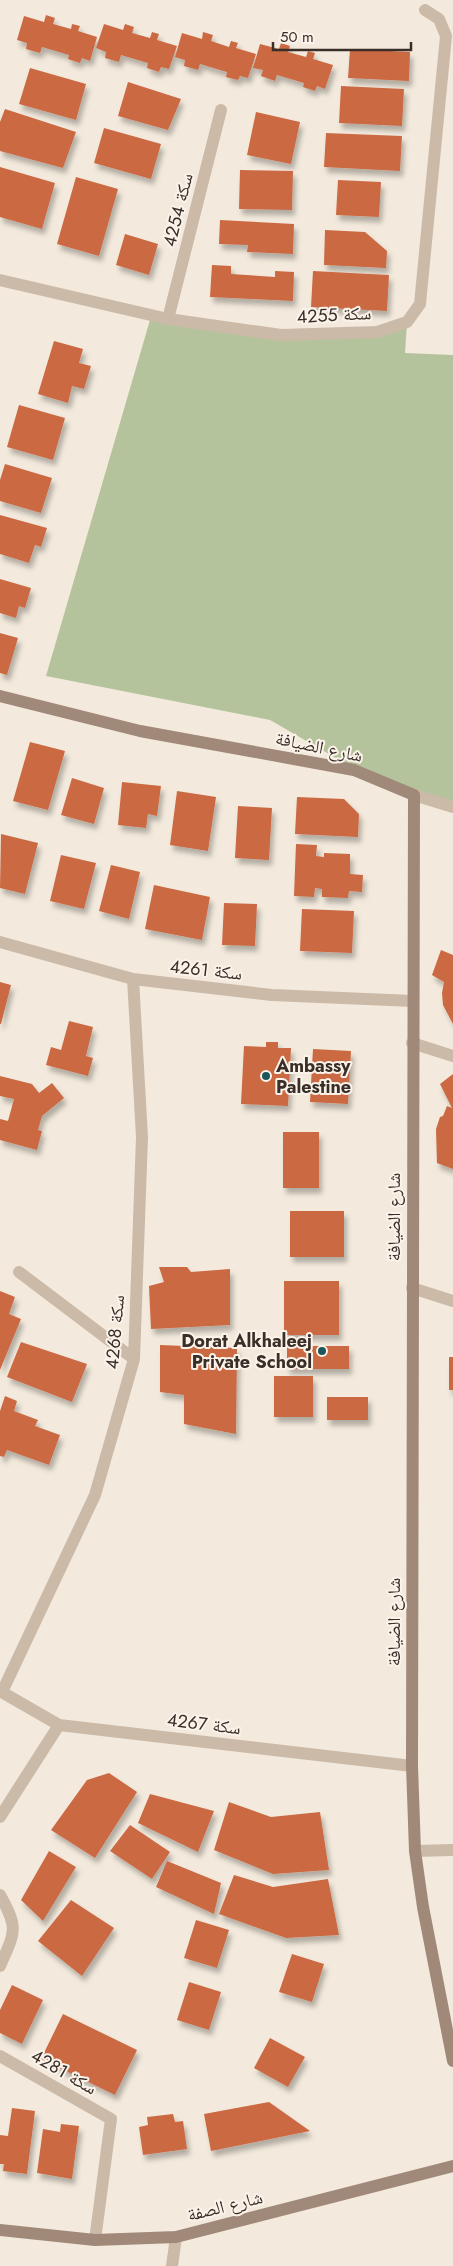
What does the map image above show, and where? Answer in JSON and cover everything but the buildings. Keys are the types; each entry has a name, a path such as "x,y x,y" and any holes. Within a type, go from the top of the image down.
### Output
{"street":[{"name":"سكة 4255","path":"0,280 168,319 281,335 377,332 407,322 420,304 446,36 438,19 424,10"},
{"name":"سكة 4254","path":"168,319 221,110"},
{"name":"شارع الضيافة","path":"0,696 140,731 354,770 414,795 412,1766 415,1852 422,1907 453,2062"},
{"path":"414,795 453,807"},
{"name":"سكة 4261","path":"0,942 133,979 272,995 413,1001"},
{"name":"سكة 4268","path":"1,1691 95,1495 134,1359 142,1137 133,979"},
{"path":"412,1043 453,1056"},
{"path":"19,1272 134,1359"},
{"path":"412,1288 453,1301"},
{"name":"سكة 4267","path":"1,1691 59,1725 412,1766"},
{"path":"0,1817 59,1725"},
{"path":"415,1852 453,1850"},
{"path":"0,1895 12,1916 14,1930 2,1958"},
{"name":"سكة 4281","path":"0,2056 111,2119 96,2240"},
{"name":"شارع الصفة","path":"0,2230 96,2240 176,2236 453,2166"},
{"path":"172,2266 176,2236"}],"green space":[{"path":"150,320 281,336 407,323 405,353 453,355 453,807 355,769 270,720 46,676"}],"place":[{"name":"Ambassy Palestine","path":"266,1076"},
{"name":"Dorat Alkhaleej Private School","path":"322,1351"}]}
